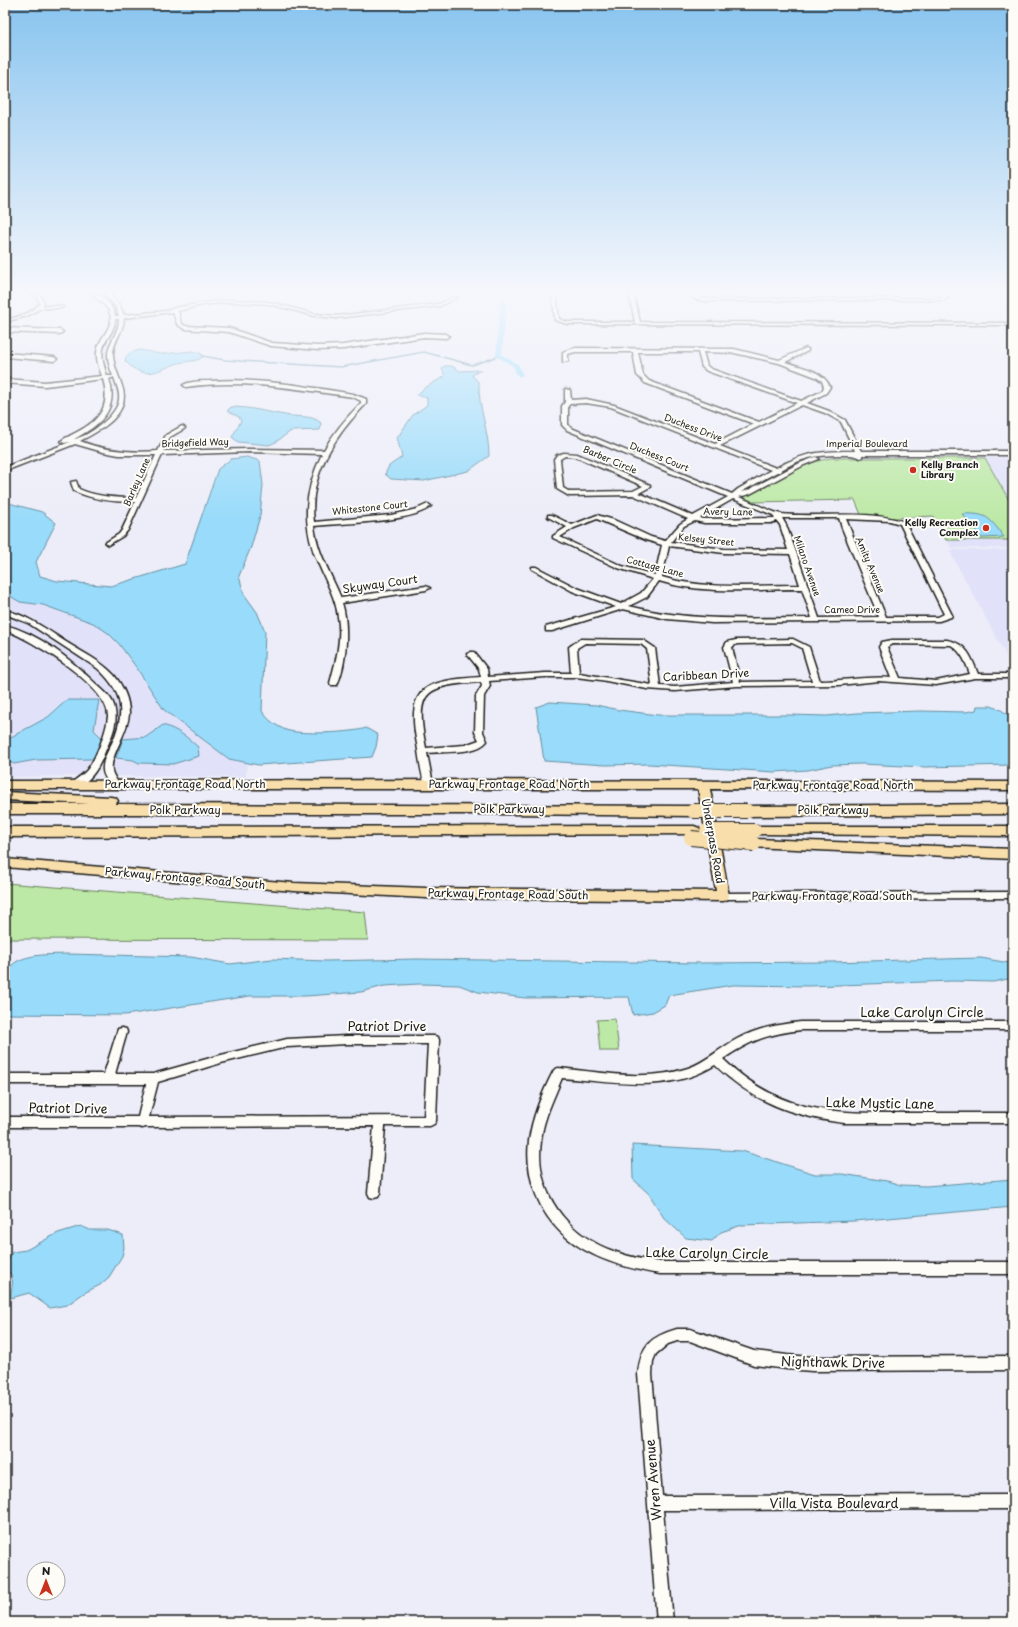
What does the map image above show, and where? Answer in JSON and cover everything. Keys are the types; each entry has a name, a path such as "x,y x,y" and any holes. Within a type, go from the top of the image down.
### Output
{"highway":[{"path":"5,796 254,810"},
{"name":"Polk Parkway","path":"5,809 518,809 693,811 1013,809"},
{"name":"Polk Parkway","path":"5,832 617,830 651,836 693,834 754,838 1013,831"},
{"path":"5,836 91,832"},
{"path":"754,838 1013,854"}],"main road":[{"name":"Parkway Frontage Road North","path":"5,785 429,784 1013,786"},
{"name":"Underpass Road","path":"703,785 723,896"},
{"name":"Parkway Frontage Road South","path":"5,863 294,887 395,892 723,896"}],"street":[{"path":"5,463 68,439 95,423 106,410 110,394 102,369"},
{"path":"5,468 76,442 108,422 121,404 121,393 114,369"},
{"path":"639,369 640,375 647,382 759,424"},
{"path":"708,369 831,414 843,421 859,454"},
{"path":"715,446 827,390 824,380 819,376 799,369"},
{"path":"5,381 45,384 115,374"},
{"path":"5,376 28,380 104,376"},
{"path":"186,385 200,383 273,385 323,390 363,399 364,403 341,426 324,452 314,475 311,490 310,524 319,558 338,601 343,623 342,653 334,683"},
{"name":"Duchess Court","path":"567,390 568,402 565,406 565,425 574,432 778,517"},
{"name":"Duchess Drive","path":"568,402 586,402 612,406 786,474"},
{"name":"Barley Lane","path":"108,543 121,535 125,530 168,436 182,428"},
{"name":"Bridgefield Way","path":"68,439 112,453 235,450 324,452"},
{"name":"Imperial Boulevard","path":"549,629 624,607 644,595 658,578 666,544 682,525 776,470 809,455 829,453 1013,457"},
{"name":"Imperial Boulevard","path":"732,497 748,493 807,462 820,458 859,454 1013,453"},
{"name":"Barber Circle","path":"566,454 578,456 648,486 634,493 565,492 560,489 558,459 566,454"},
{"path":"74,482 76,490 88,495 113,499 138,500"},
{"name":"Avery Lane","path":"634,493 693,518 710,522 771,521 778,517"},
{"name":"Whitestone Court","path":"310,524 407,514 423,510 428,506"},
{"path":"550,516 572,527"},
{"name":"Cameo Drive","path":"534,568 576,591 624,607 666,617 696,621 939,619 948,615 903,523 891,519 778,517"},
{"name":"Milano Avenue","path":"778,517 793,552 816,620"},
{"name":"Amity Avenue","path":"842,517 845,528 883,619"},
{"name":"Kelsey Street","path":"555,537 592,518 599,518 636,535 683,548 723,552 793,552"},
{"name":"Cottage Lane","path":"555,537 620,567 669,582 706,587 804,586"},
{"name":"Skyway Court","path":"338,601 426,588"},
{"path":"5,612 32,622 54,638 96,663 110,675 118,685 124,701 124,723 107,768 109,775 115,784"},
{"path":"5,628 22,635 59,655 79,670 99,690 110,704 112,718 98,759 92,771 75,784"},
{"path":"575,675 573,647 577,643 583,641 643,642 651,648 656,688"},
{"path":"737,684 728,647 733,642 793,641 805,647 818,683"},
{"path":"896,679 883,647 892,642 947,642 956,644 961,648 975,676"},
{"path":"423,751 440,748 471,748 481,744 483,740 480,732 480,696 486,686 483,669 471,654"},
{"name":"Caribbean Drive","path":"429,784 419,732 418,706 426,692 448,682 545,675 575,675 656,688 687,689 737,684 818,683 879,679 936,683 975,676 1012,676"},
{"name":"Parkway Frontage Road South","path":"723,896 1013,895"},
{"name":"Lake Carolyn Circle","path":"1013,1026 801,1026 776,1029 748,1038 716,1059 691,1072 666,1078 642,1079 558,1073 536,1133 534,1150 535,1174 541,1193 554,1217 574,1236 598,1253 635,1265 660,1268 1013,1268"},
{"path":"108,1079 122,1032"},
{"name":"Patriot Drive","path":"5,1079 153,1079 222,1059 286,1043 347,1040 434,1040 430,1121 142,1123 5,1122"},
{"name":"Lake Mystic Lane","path":"716,1059 731,1075 764,1097 792,1109 819,1116 844,1118 1013,1118"},
{"path":"142,1123 153,1079"},
{"path":"374,1193 380,1121"},
{"name":"Nighthawk Drive","path":"659,1343 664,1339 677,1334 690,1335 754,1358 812,1364 1013,1363"},
{"name":"Wren Avenue","path":"659,1343 651,1349 646,1361 645,1374 665,1622"},
{"name":"Villa Vista Boulevard","path":"655,1502 1013,1502"}],"shaded area":[{"path":"985,458 1013,458 1013,507"},
{"path":"946,540 1013,540 1013,548 952,548"},
{"path":"949,550 1013,550 1013,668"},
{"path":"5,593 20,602 43,605 93,623 108,633 119,644 136,667 164,710 229,759 247,763 246,777 115,776 112,768 116,758 133,760 139,763 146,737 123,739 130,711 128,700 122,684 114,674 99,661 57,636 36,620 20,613 5,609"},
{"path":"5,615 29,624 51,640 93,665 107,677 114,686 120,702 120,723 114,740 110,740 116,717 114,703 103,689 68,657 25,633 5,624"},
{"path":"5,630 44,649 61,661 95,692 105,706 108,718 102,738 68,700 48,717 11,737 5,746"},
{"path":"93,759 88,771 81,776 5,777 5,760 14,764 36,760"}],"green space":[{"path":"831,458 985,458 1013,507 1013,540 946,540 933,516 896,518 862,517 855,500 751,502 738,497 750,494 809,463"},
{"path":"5,883 365,912 368,940 5,939"},
{"path":"615,1019 619,1051 600,1051 597,1020"}],"water":[{"path":"135,369 163,369 145,373"},
{"path":"442,369 457,369 460,371 481,370 472,375 479,383 480,402 489,446 489,456 468,471 424,481 391,479 385,474 389,466 402,457 397,438 413,415 427,405 427,398 417,395 423,389 445,376"},
{"path":"231,407 289,416 313,418 321,423 320,430 291,431 276,442 269,445 238,442 232,437 241,421 239,417 227,411"},
{"path":"247,457 260,461 263,485 260,516 251,547 239,576 244,594 257,612 265,631 262,711 276,725 293,732 326,733 366,728 378,735 376,747 372,757 258,765 229,759 164,710 136,667 119,644 108,633 93,623 43,605 20,602 5,593 5,502 42,512 56,523 36,562 40,576 57,581 111,586 185,564 218,469 231,459"},
{"name":"Kelly Recreation Complex","path":"962,514 977,514 987,518 995,525 1004,537 981,538"},
{"path":"67,700 99,700 94,730 102,738 93,759 36,760 14,764 5,760 5,746 11,737 48,717"},
{"path":"550,702 596,705 619,710 658,715 827,716 857,713 920,711 966,712 976,710 977,706 991,706 1001,710 1013,718 1013,765 925,767 861,764 832,765 808,770 774,772 649,764 606,765 544,761 536,707"},
{"path":"163,725 178,731 194,743 198,747 199,756 173,764 139,763 133,760 116,758 123,739 146,737"},
{"path":"68,954 191,957 230,964 272,959 326,961 416,959 699,963 830,962 981,958 1009,963 1013,967 1013,978 993,982 953,981 810,986 733,985 669,995 665,1005 653,1012 633,1015 629,997 525,998 478,992 459,985 419,984 384,986 361,992 306,996 250,996 125,1015 5,1014 5,977 9,969 15,963 31,956"},
{"path":"632,1145 742,1151 815,1174 842,1174 887,1181 901,1185 926,1186 1013,1179 1013,1207 854,1221 742,1225 721,1232 712,1241 686,1238 664,1218 649,1194 633,1179"},
{"path":"81,1226 90,1230 108,1230 123,1235 124,1248 122,1256 109,1277 100,1285 84,1293 67,1305 50,1308 29,1293 11,1298 12,1278 5,1268 12,1252 26,1250 58,1233"}],"waterway":[{"path":"518,369 520,375"}],"place":[{"name":"Kelly Branch Library","path":"913,470"},
{"name":"Kelly Recreation Complex","path":"986,528"}]}
